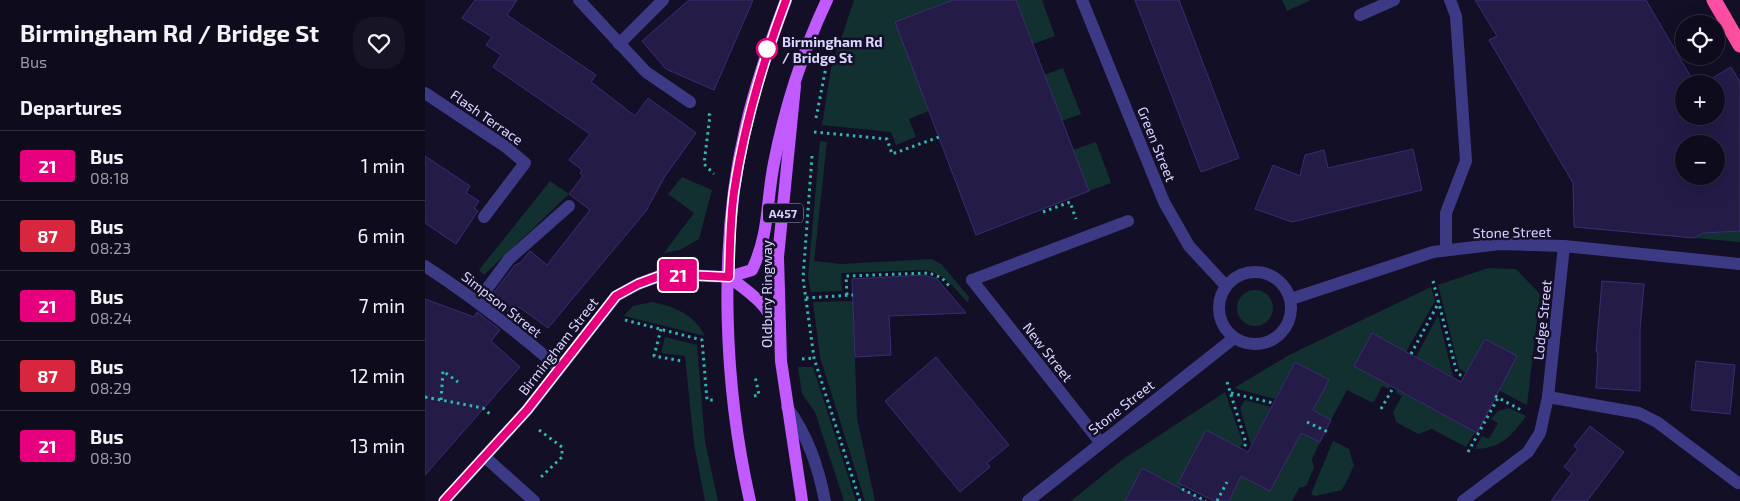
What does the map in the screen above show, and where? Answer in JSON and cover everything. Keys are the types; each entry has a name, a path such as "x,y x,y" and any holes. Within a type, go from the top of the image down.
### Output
{"highway":[{"path":"1714,0 1740,45"}],"main road":[{"path":"750,501 739,452 733,398 729,277 734,194 750,112 762,65 786,0"},
{"path":"750,112 795,0"},
{"name":"A457","path":"795,86 827,0"},
{"path":"729,277 752,270 761,251 767,230 771,181 776,154 783,122 795,86"},
{"name":"Oldbury Ringway","path":"795,86 778,256 781,340 786,404 802,501"},
{"path":"729,277 758,299 773,317 781,340"}],"street":[{"path":"579,0 647,72 690,102"},
{"path":"619,44 663,0"},
{"name":"Green Street","path":"1082,0 1164,202 1189,246 1226,286"},
{"path":"1360,15 1394,0"},
{"path":"1445,249 1446,213 1466,161 1457,16 1450,0"},
{"name":"Flash Terrace","path":"425,93 506,147 525,163 484,217"},
{"path":"477,302 509,259 569,206"},
{"name":"New Street","path":"1100,442 972,280 1128,221"},
{"name":"Stone Street","path":"1291,299 1445,249 1499,244 1564,246 1740,264"},
{"name":"Lodge Street","path":"1463,501 1528,452 1540,433 1548,397 1564,246"},
{"name":"Simpson Street","path":"425,266 477,302 559,368"},
{"path":"1262,272 1280,281 1291,299 1291,316 1283,332 1268,342 1251,345 1234,338 1222,323 1219,304 1226,286 1243,274 1262,272"},
{"name":"Birmingham Street","path":"444,501 527,410 616,296 638,284 665,274 729,277"},
{"name":"Stone Street","path":"1028,501 1100,442 1234,338"},
{"path":"1548,397 1639,413 1657,422 1737,483"},
{"path":"786,404 805,432 813,453 825,501"},
{"path":"485,457 534,501"}],"path":[{"path":"813,140 818,98 828,56"},
{"path":"690,102 710,115 704,164 734,194"},
{"path":"814,132 887,139 892,154 939,137"},
{"path":"813,149 803,278 814,358 860,501"},
{"path":"1043,212 1070,202 1077,222"},
{"path":"847,296 846,276 903,273 935,274 953,291"},
{"path":"1433,281 1457,373 1464,377"},
{"path":"806,298 853,295"},
{"path":"1411,354 1439,302"},
{"path":"620,326 625,320 702,340 707,400"},
{"path":"661,329 655,356 682,361"},
{"path":"441,400 443,371 458,382"},
{"path":"1227,382 1246,443 1243,450"},
{"path":"1381,409 1393,388"},
{"path":"1231,393 1273,403"},
{"path":"425,397 483,408 491,415"},
{"path":"1468,452 1497,397 1531,416"},
{"path":"1307,422 1330,434"},
{"path":"538,480 562,457 562,448 539,430"},
{"path":"1217,501 1227,482"},
{"path":"1182,489 1206,501"}],"green space":[{"path":"854,0 953,0 895,22 929,111 909,119 916,137 896,145 891,132 822,125 831,69"},
{"path":"1016,0 1042,0 1055,36 1033,44"},
{"path":"1282,0 1311,0 1287,11"},
{"path":"1063,68 1081,114 1062,121 1044,75"},
{"path":"820,141 827,142 814,261 841,264 932,259 941,264 969,297 968,303 944,278 925,270 841,273 842,291 811,292 808,277"},
{"path":"1096,142 1111,183 1089,191 1073,150"},
{"path":"682,177 712,190 699,239 680,250 664,253 694,213 668,194"},
{"path":"550,181 569,194 484,275 479,270"},
{"path":"1740,231 1740,242 1694,238 1703,233"},
{"path":"1488,268 1516,269 1540,294 1527,405 1498,390 1516,356 1485,339 1466,373 1459,369 1438,285"},
{"path":"1431,287 1435,301 1406,352 1354,366 1391,386 1389,389 1382,386 1374,402 1347,390 1331,420 1315,412 1309,417 1329,380 1295,362 1275,399 1234,388 1291,354"},
{"path":"1255,290 1262,291 1268,295 1272,301 1272,315 1268,321 1262,325 1255,326 1248,325 1242,321 1238,315 1237,308 1238,301 1242,295 1248,291"},
{"path":"853,301 857,418 875,501 865,501 820,357 813,302"},
{"path":"652,302 669,306 683,313 695,322 705,336 624,316 633,306"},
{"path":"1438,315 1453,377 1416,357"},
{"path":"665,337 697,345 705,441 718,501 705,501 694,444 685,356 661,353"},
{"path":"798,367 813,367 856,501 844,501 815,412 802,394"},
{"path":"1397,390 1462,425 1480,394 1475,432 1466,447 1432,429 1418,434 1396,422 1393,412 1402,396 1395,392"},
{"path":"1225,392 1243,443 1215,481 1206,497 1182,485 1180,491 1142,468 1125,501 1071,501 1122,460"},
{"path":"1245,400 1271,407 1251,445 1240,408"},
{"path":"1509,408 1526,416 1516,429 1499,444 1492,447 1475,449 1482,436 1489,439 1498,423 1491,419 1498,411"},
{"path":"1305,426 1303,434 1320,442 1312,459 1314,468 1306,486 1299,488 1292,501 1229,501 1238,474 1270,491"},
{"path":"1333,441 1349,449 1354,466 1342,490 1315,496 1311,494"}],"pier":[{"path":"1724,0 1740,0 1740,26 1738,25"}],"building":[{"path":"475,0 517,0 507,15 596,75 591,82 635,116 648,98 696,133 665,176 646,211 548,328 519,307 510,317 488,300 515,265 520,263 530,251 547,265 590,210 569,194 583,176 580,173 582,170 569,160 590,134 493,67 501,55 486,45 492,37 462,18"},
{"path":"689,0 753,0 714,90 666,69 642,41"},
{"path":"953,0 1016,0 1089,191 976,235 895,22"},
{"path":"1135,0 1179,0 1239,158 1201,172"},
{"path":"1475,0 1646,0 1675,50 1675,65 1684,65 1690,75 1675,75 1675,125 1725,125 1725,75 1717,75 1731,67 1740,82 1740,231 1703,233 1694,238 1574,227 1573,183 1489,40 1497,36"},
{"path":"1413,149 1422,190 1292,222 1255,209 1273,165 1300,176 1305,155 1324,150 1328,168"},
{"path":"425,156 470,186 466,193 479,201 474,208 478,211 456,244 425,223"},
{"path":"924,275 937,279 966,313 889,316 891,355 855,357 852,279"},
{"path":"1602,281 1644,284 1640,330 1640,391 1596,388 1598,352 1596,352"},
{"path":"425,299 474,317 477,312 500,330 491,341 520,367 425,475"},
{"path":"1372,333 1461,382 1485,339 1517,356 1477,433 1354,366"},
{"path":"936,357 1009,445 987,463 990,467 960,492 885,401"},
{"path":"1696,361 1735,365 1730,414 1691,410"},
{"path":"1295,362 1329,380 1313,410 1331,420 1320,442 1301,433 1270,491 1241,476 1229,501 1214,501 1178,483 1206,430 1248,452"},
{"path":"1590,426 1624,452 1587,501 1551,501 1572,473 1564,467 1578,449 1574,446"},
{"path":"1142,468 1204,501 1125,501"}],"bus line":[{"name":"21","path":"444,501 527,410 575,346 616,296 638,284 665,274 729,277 734,194 745,130 762,65 786,0"}],"place":[{"name":"Birmingham Rd / Bridge St","path":"767,49"}]}
